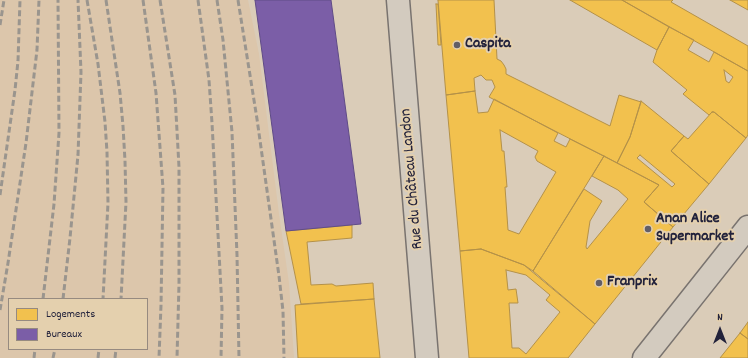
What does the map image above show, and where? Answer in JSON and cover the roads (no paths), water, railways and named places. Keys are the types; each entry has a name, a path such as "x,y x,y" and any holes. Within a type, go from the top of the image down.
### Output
{"street":[{"name":"Rue du Château Landon","path":"398,0 428,358"},
{"path":"644,358 748,227"}],"railway":[{"path":"0,25 4,0"},
{"path":"0,195 18,61 20,0"},
{"path":"0,310 26,143 37,50 39,0"},
{"path":"43,298 54,204 59,133 58,0"},
{"path":"63,298 78,155 81,72 78,0"},
{"path":"87,0 98,64 107,152 108,203 103,298"},
{"path":"106,0 120,93 125,161 126,202 121,298"},
{"path":"143,0 156,93 163,188 159,358"},
{"path":"160,0 175,95 179,167 179,284 177,358"},
{"path":"198,0 209,80 212,123 222,308 221,358"},
{"path":"217,0 223,40 232,132 239,358"},
{"path":"238,0 257,119 279,276 283,311 284,358"},
{"path":"34,358 35,350"},
{"path":"53,358 55,350"},
{"path":"98,358 99,350"},
{"path":"115,358 116,350"}],"place":[{"name":"Caspita","path":"457,45"},
{"name":"Anan Alice Supermarket","path":"648,229"},
{"name":"Franprix","path":"599,283"}]}
